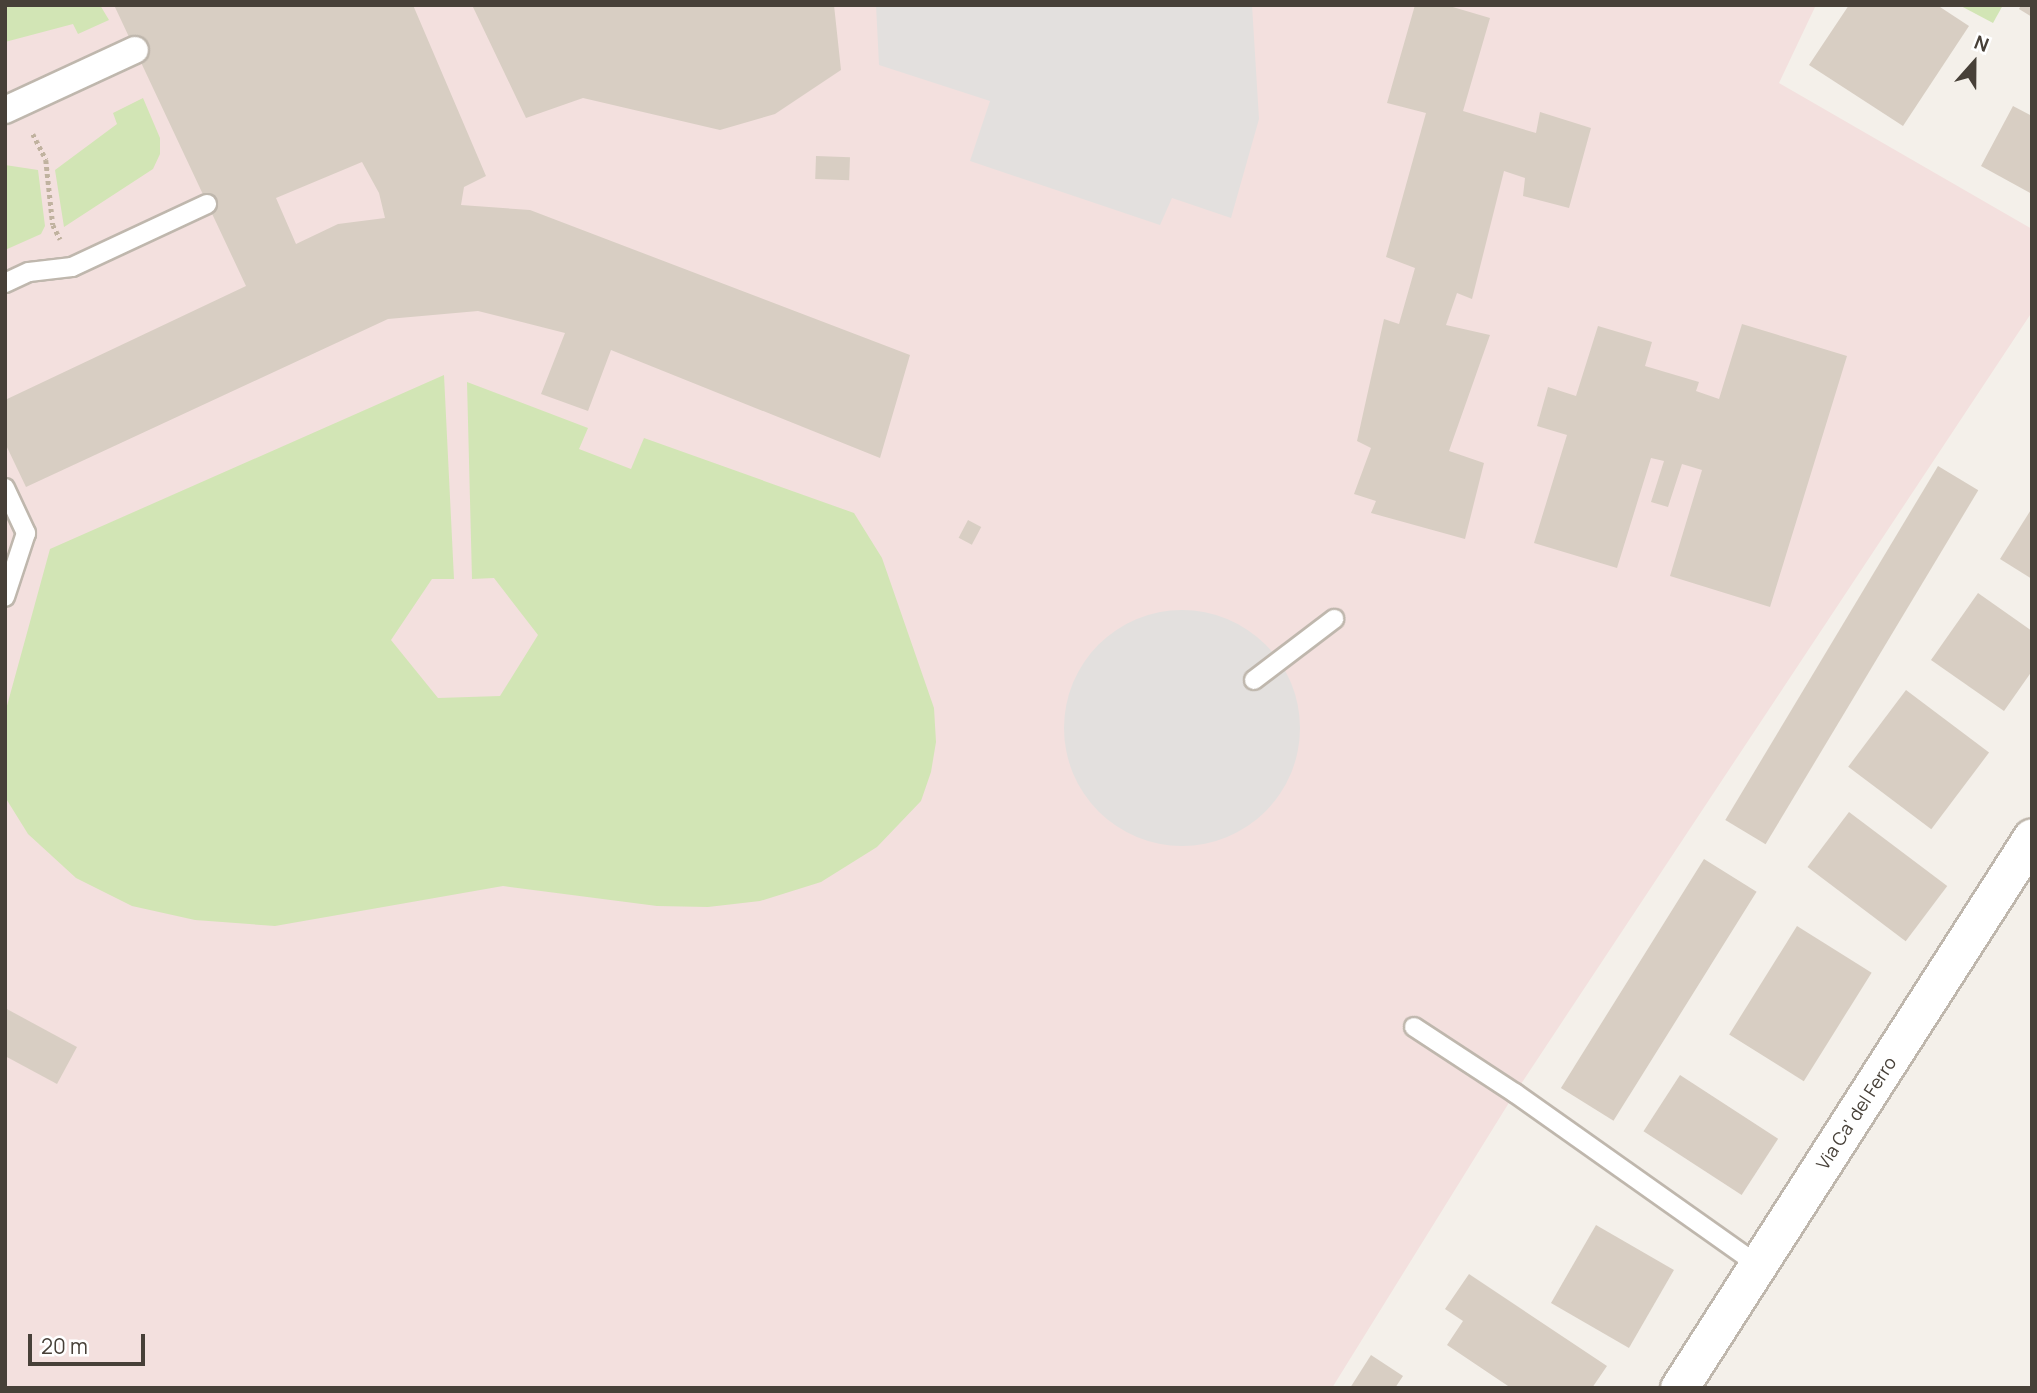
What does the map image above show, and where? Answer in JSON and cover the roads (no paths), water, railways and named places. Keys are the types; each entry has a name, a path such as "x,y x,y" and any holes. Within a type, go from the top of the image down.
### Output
{"street":[{"path":"5,110 135,50"},
{"name":"Via Ca' del Ferro","path":"1679,1388 2032,837"}],"lane":[{"path":"5,283 29,272 72,267 207,204"},
{"path":"5,488 26,533 5,597"},
{"path":"1254,680 1334,619"},
{"path":"1414,1027 1515,1093 1758,1265"}]}
